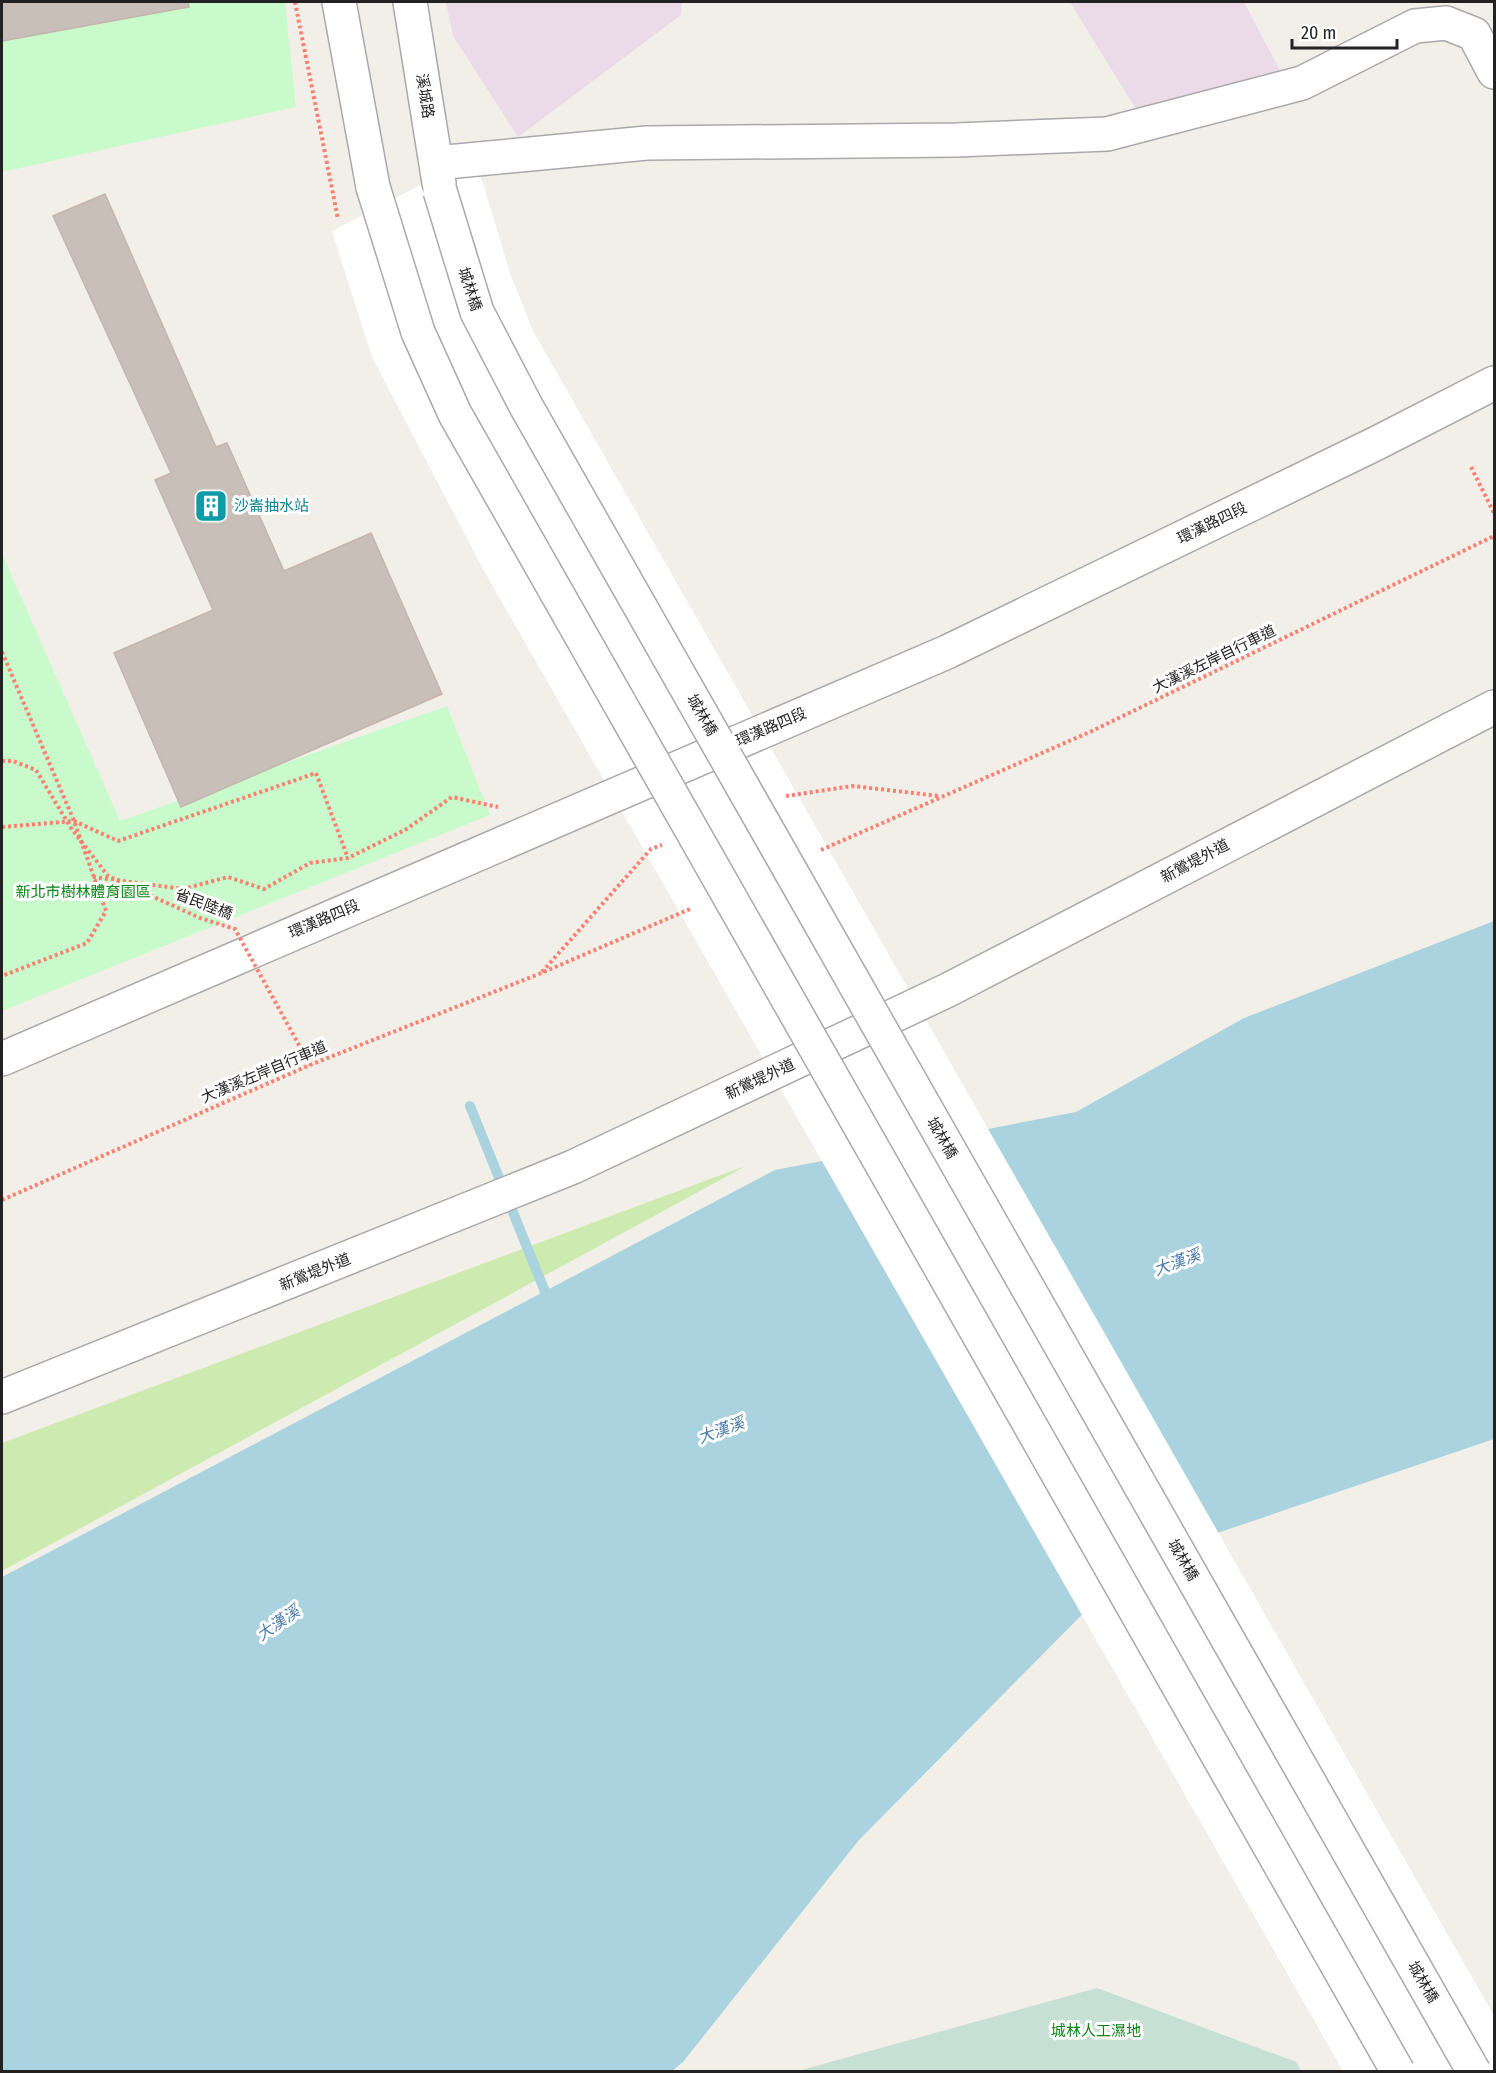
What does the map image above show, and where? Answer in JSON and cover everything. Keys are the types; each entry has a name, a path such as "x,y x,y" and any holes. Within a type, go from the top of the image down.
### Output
{"street":[{"path":"339,2 373,187 418,332 455,414 1398,2072"},
{"name":"溪城路","path":"410,2 438,177"},
{"path":"438,177 647,143 956,140 1107,134 1302,83 1415,26 1446,23 1474,34 1494,72"},
{"name":"城林橋","path":"438,177 477,312 526,406 1474,2072"},
{"name":"環漢路四段","path":"2,1059 947,652 1377,443 1494,383"},
{"name":"新鶯堤外道","path":"2,1397 573,1167 948,990 1494,707"}],"path":[{"path":"295,2 338,219"},
{"path":"1470,467 1494,513"},
{"name":"大漢溪左岸自行車道","path":"821,850 1092,731 1494,536"},
{"path":"2,652 74,821 106,911 87,943 2,976"},
{"name":"省民陸橋","path":"2,761 14,761 36,770 71,828 108,876 200,918 235,929 310,1065"},
{"path":"2,827 74,821 118,841 316,773 348,858"},
{"path":"93,877 183,890 228,877 264,889 310,863 348,858 405,830 452,797 501,807 527,831"},
{"name":"大漢溪左岸自行車道","path":"2,1200 310,1065 539,974 690,909"}],"shaded area":[{"path":"446,2 682,2 681,15 518,137 453,36"},
{"path":"1070,2 1244,2 1288,86 1142,119"}],"green space":[{"path":"2,2 285,2 296,107 2,172"},
{"name":"新北市樹林體育園區","path":"2,554 120,821 447,706 490,815 2,1011"},
{"path":"744,1167 2,1571 2,1443"},
{"name":"城林人工濕地","path":"1097,1988 1296,2062 1301,2071 798,2071"}],"water":[{"name":"大漢溪","path":"1494,921 1494,1439 1135,1561 859,1840 683,2062 672,2071 2,2072 2,1577 775,1170 1076,1112 1244,1018"}],"pier":[{"path":"475,157 510,273 533,331 1494,2016 1494,2071 1343,2071 483,569 372,357 332,231"}],"building":[{"path":"2,2 188,2 189,7 2,41"},
{"name":"沙崙抽水站","path":"105,194 216,447 227,443 284,571 371,533 442,694 181,807 114,653 213,610 155,480 171,473 53,216"}],"waterway":[{"path":"470,1106 550,1304"}],"place":[{"name":"沙崙抽水站","path":"211,506"}]}
